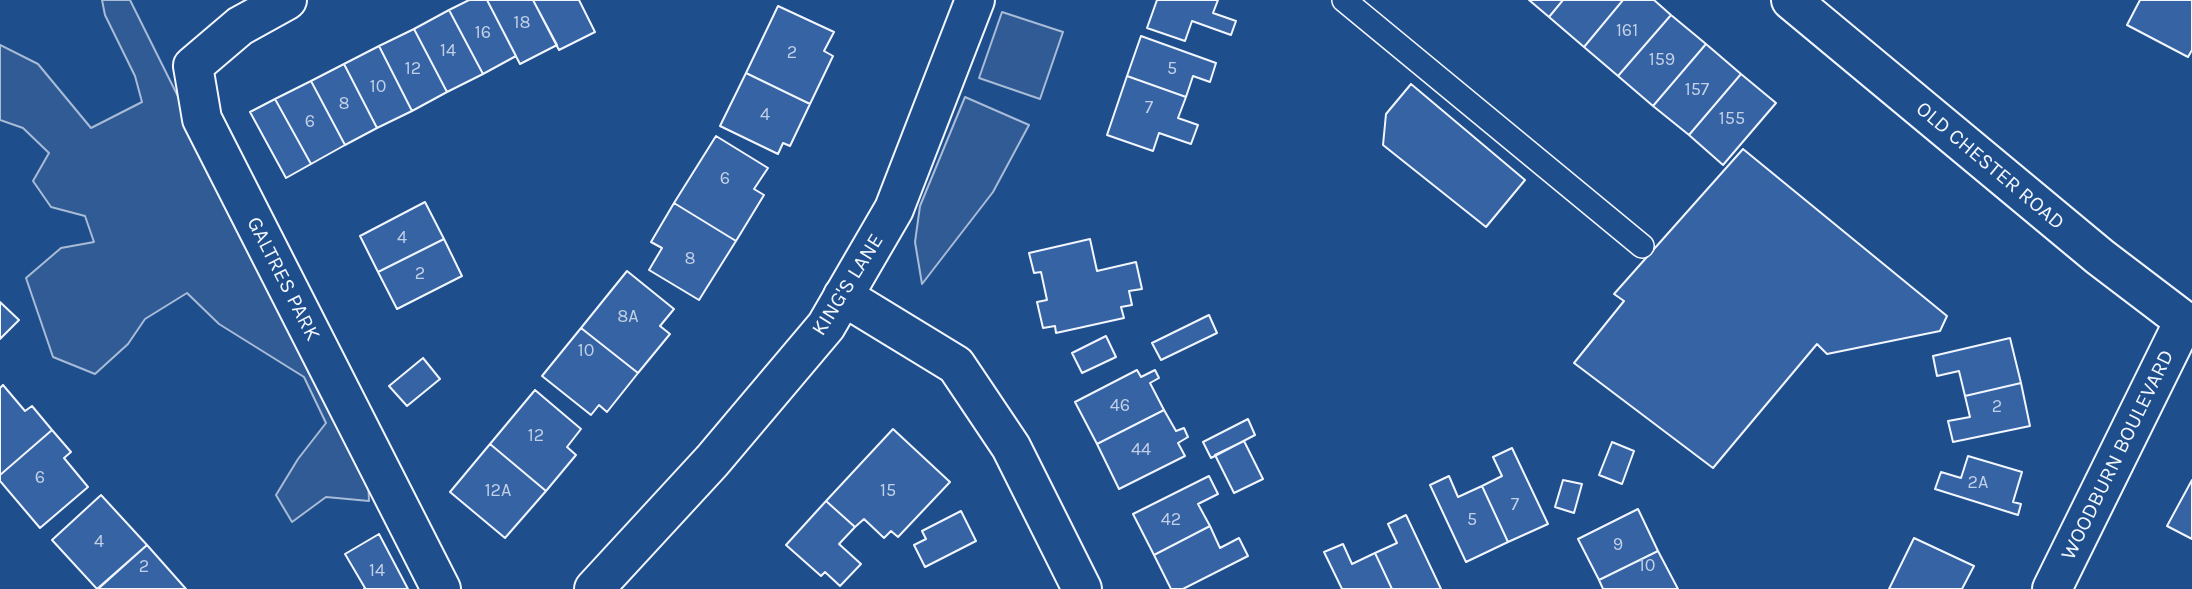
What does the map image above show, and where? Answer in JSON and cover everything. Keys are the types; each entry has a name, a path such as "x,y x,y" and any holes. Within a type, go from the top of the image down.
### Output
{"street":[{"name":"GALTRES PARK","path":"287,0 240,26 193,66 202,119 441,589"},
{"name":"KING'S LANE","path":"594,589 712,461 826,326 894,209 975,0"},
{"name":"OLD CHESTER ROAD","path":"1791,0 2099,257 2188,324"},
{"path":"844,296 956,365 1011,447 1082,589"},
{"name":"WOODBURN BOULEVARD","path":"2052,589 2188,324"}],"lane":[{"path":"1344,0 1642,246"}],"shaded area":[{"path":"102,0 130,0 368,478 369,501 326,497 292,522 276,495 298,459 326,423 304,377 219,324 187,293 145,319 128,344 95,374 53,357 26,278 61,248 94,242 85,216 51,207 33,181 49,153 23,128 0,120 0,45 38,64 91,128 142,102 135,76 105,15"},
{"path":"1002,12 1063,32 1040,99 979,78"},
{"path":"965,97 1029,125 993,192 922,284 915,242 920,206"}],"building":[{"path":"469,0 487,0 516,56 483,74 449,10"},
{"path":"487,0 533,0 557,45 520,64"},
{"path":"533,0 579,0 595,32 559,50"},
{"path":"1157,0 1218,0 1213,13 1236,21 1231,35 1192,21 1185,41 1147,28"},
{"path":"1529,0 1563,0 1549,17"},
{"path":"1563,0 1623,0 1584,47 1549,17"},
{"path":"1623,0 1654,0 1671,15 1618,76 1584,47"},
{"path":"2140,0 2192,0 2192,50 2188,57 2127,25"},
{"path":"778,6 834,32 824,51 833,56 810,104 746,73"},
{"path":"449,10 483,74 447,92 414,29"},
{"path":"1671,15 1706,44 1653,106 1618,76"},
{"path":"414,29 447,92 412,111 379,46"},
{"path":"1141,36 1216,63 1210,82 1193,76 1186,97 1127,76"},
{"path":"1706,44 1741,74 1689,135 1653,106"},
{"path":"379,46 412,111 377,128 344,64"},
{"path":"344,64 377,128 345,145 311,81"},
{"path":"746,73 810,104 790,146 783,143 778,154 720,126"},
{"path":"1741,74 1776,103 1723,165 1689,135"},
{"path":"1127,76 1186,97 1178,118 1198,125 1191,144 1159,133 1153,151 1107,135"},
{"path":"311,81 345,145 311,164 275,99"},
{"path":"1411,84 1525,180 1486,227 1383,145 1386,114"},
{"path":"275,99 311,164 286,178 250,112"},
{"path":"716,136 768,168 754,189 764,195 736,241 674,203"},
{"path":"1743,149 1947,316 1940,331 1827,354 1817,344 1713,468 1574,363 1624,301 1614,294"},
{"path":"425,202 444,239 378,272 360,236"},
{"path":"674,203 736,241 699,300 649,270 662,248 651,242"},
{"path":"444,239 462,276 397,309 378,272"},
{"path":"1090,239 1097,271 1136,262 1142,289 1129,291 1132,305 1121,307 1124,318 1056,333 1055,326 1043,328 1037,302 1047,300 1041,272 1034,273 1029,253"},
{"path":"627,271 674,309 660,326 670,334 638,373 581,328"},
{"path":"0,302 19,320 0,339"},
{"path":"1209,315 1217,333 1161,360 1152,343"},
{"path":"581,328 638,373 607,412 599,405 591,415 542,376"},
{"path":"1106,336 1116,357 1082,373 1072,353"},
{"path":"2010,338 2021,383 1965,396 1959,371 1937,376 1933,356"},
{"path":"423,358 440,379 407,406 389,386"},
{"path":"1137,370 1141,377 1155,370 1159,378 1150,383 1164,410 1097,444 1075,402"},
{"path":"2021,383 2030,426 1953,442 1948,421 1970,417 1965,396"},
{"path":"3,385 25,411 32,406 52,430 0,475 0,388"},
{"path":"535,390 581,429 567,447 576,455 546,491 490,444"},
{"path":"1164,410 1176,431 1184,428 1188,437 1178,443 1185,456 1119,489 1097,444"},
{"path":"1248,419 1255,435 1211,458 1203,442"},
{"path":"893,429 950,482 898,537 891,531 884,538 864,519 855,527 826,501"},
{"path":"52,430 71,452 64,458 88,487 40,528 0,481 0,475"},
{"path":"1244,441 1263,479 1234,493 1215,455"},
{"path":"1612,442 1634,451 1622,484 1599,475"},
{"path":"490,444 546,491 505,538 450,492"},
{"path":"1512,448 1548,524 1508,542 1482,486 1502,476 1493,457"},
{"path":"1968,456 2022,472 2013,502 2021,504 2018,515 1935,489 1941,472 1961,478"},
{"path":"1209,476 1218,494 1198,504 1210,526 1154,555 1133,514"},
{"path":"1449,476 1458,497 1482,486 1508,542 1466,562 1430,485"},
{"path":"1563,480 1582,484 1574,513 1555,507"},
{"path":"2192,480 2192,539 2167,526"},
{"path":"101,495 147,545 97,589 52,540"},
{"path":"826,501 855,527 839,544 861,564 840,586 825,572 821,576 786,545"},
{"path":"1638,509 1658,551 1599,580 1578,539"},
{"path":"961,511 976,541 925,567 914,545 926,539 922,531"},
{"path":"1406,515 1441,589 1392,589 1375,553 1397,543 1388,524"},
{"path":"1210,526 1220,548 1239,538 1248,556 1183,589 1171,589 1154,555"},
{"path":"379,534 408,589 364,589 345,554"},
{"path":"1914,538 1974,566 1962,589 1889,589"},
{"path":"1343,544 1352,564 1375,553 1392,589 1342,589 1324,552"},
{"path":"147,545 186,589 98,589"},
{"path":"1658,551 1678,589 1603,589 1599,580"}]}
